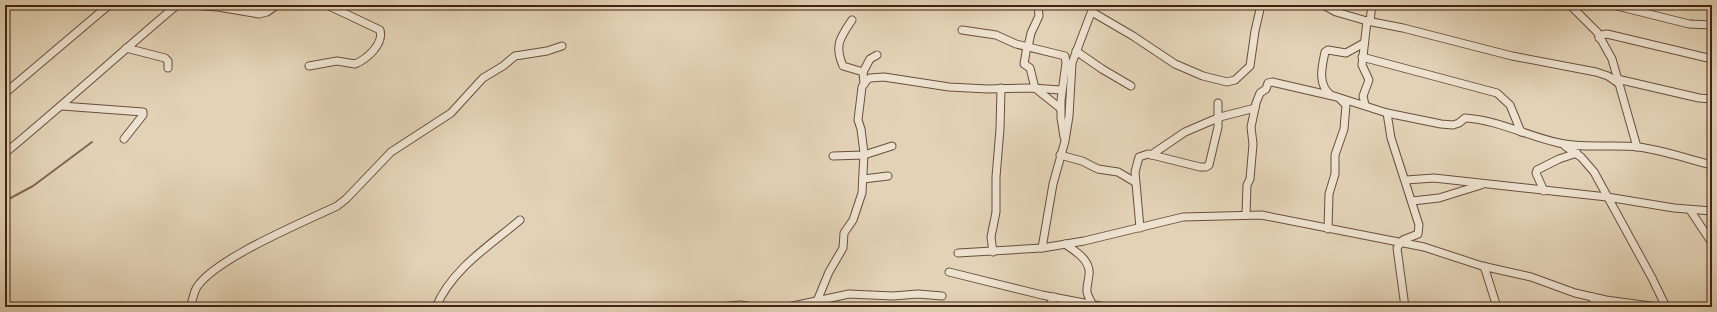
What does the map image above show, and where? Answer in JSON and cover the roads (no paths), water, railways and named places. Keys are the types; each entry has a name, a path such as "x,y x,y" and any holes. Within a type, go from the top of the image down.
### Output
{"street":[{"path":"5,93 109,5"},
{"path":"5,153 62,106 126,48 177,5"},
{"path":"189,5 218,7 259,14 267,12 277,5"},
{"path":"309,66 338,61 349,65 356,64 378,45 382,32 338,7 327,5"},
{"path":"1038,5 1039,17 1030,34 1030,44 1027,47 1024,64 1030,68 1035,88 1060,108"},
{"path":"1042,248 1053,184 1065,141 1069,116 1072,63 1093,8 1175,64 1203,76 1227,82 1235,80 1250,66 1255,31 1261,5"},
{"path":"1323,5 1336,12 1368,21 1403,28 1512,56 1596,72 1617,81 1699,98 1712,99"},
{"path":"1365,105 1363,96 1369,80 1362,65 1362,57 1372,5"},
{"path":"1570,5 1594,29 1613,63 1637,147"},
{"path":"1613,5 1683,22 1712,25"},
{"path":"852,20 837,42 836,48 843,66 863,72"},
{"path":"962,30 996,35 1016,44 1065,56 1066,63 1061,90 1060,108 1065,141"},
{"path":"1600,38 1601,35 1608,34 1712,59"},
{"path":"1364,44 1346,53 1328,50 1325,52 1322,67 1324,88 1328,94 1387,113 1448,125 1459,123 1465,118 1472,118 1559,143 1637,147 1712,165"},
{"path":"190,307 197,287 215,271 260,244 337,206 346,200 357,186 391,152 451,113 483,78 516,56 548,51 562,46"},
{"path":"126,48 165,58 168,61 168,68"},
{"path":"1076,52 1131,86"},
{"path":"864,84 863,72 870,59 877,55"},
{"path":"1362,57 1498,93 1508,102 1522,132"},
{"path":"816,301 829,272 843,248 844,233 853,220 862,193 864,155 861,129 858,120 862,87 870,78 876,77 949,87 1035,88 1061,90"},
{"path":"1246,215 1247,186 1250,179 1250,154 1253,144 1252,127 1255,108 1260,93 1266,89 1268,83 1272,82 1337,97 1343,100 1346,105 1344,129 1335,155 1335,174 1329,194 1328,229"},
{"path":"993,252 991,237 996,212 996,176 1000,130 1001,88"},
{"path":"1140,228 1138,195 1135,182 1137,161 1139,157 1151,155 1200,167 1206,167 1209,165 1220,117 1218,103"},
{"path":"62,106 143,112 143,115 124,139"},
{"path":"1151,155 1185,132 1220,117 1255,108"},
{"path":"1387,113 1391,138 1420,225 1420,232 1398,242"},
{"path":"1559,143 1577,153 1586,162 1652,278 1666,307"},
{"path":"834,156 864,155 892,146"},
{"path":"1586,162 1587,154 1595,146"},
{"path":"1544,191 1536,173 1537,170 1559,159 1577,153"},
{"path":"1060,155 1082,161 1098,169 1118,172 1135,182"},
{"path":"863,179 872,176 888,176"},
{"path":"1406,180 1434,178 1607,197 1690,210 1712,211"},
{"path":"1412,201 1448,197 1483,184"},
{"path":"1690,210 1712,243"},
{"path":"958,253 1042,248 1140,228 1183,217 1261,215 1424,247 1484,266 1531,277 1575,292 1658,307"},
{"path":"436,307 446,286 456,273 520,220"},
{"path":"1398,242 1397,259 1405,307"},
{"path":"1065,244 1082,256 1087,265 1089,274 1086,291 1093,305"},
{"path":"1484,266 1497,307"},
{"path":"949,272 1054,297 1105,307"},
{"path":"788,307 849,294 893,296 918,294 942,296"},
{"path":"1592,296 1598,307"},
{"path":"1049,307 1054,297"},
{"path":"718,307 740,305 754,307"}],"waterway":[{"path":"5,201 33,186 92,142"}]}
